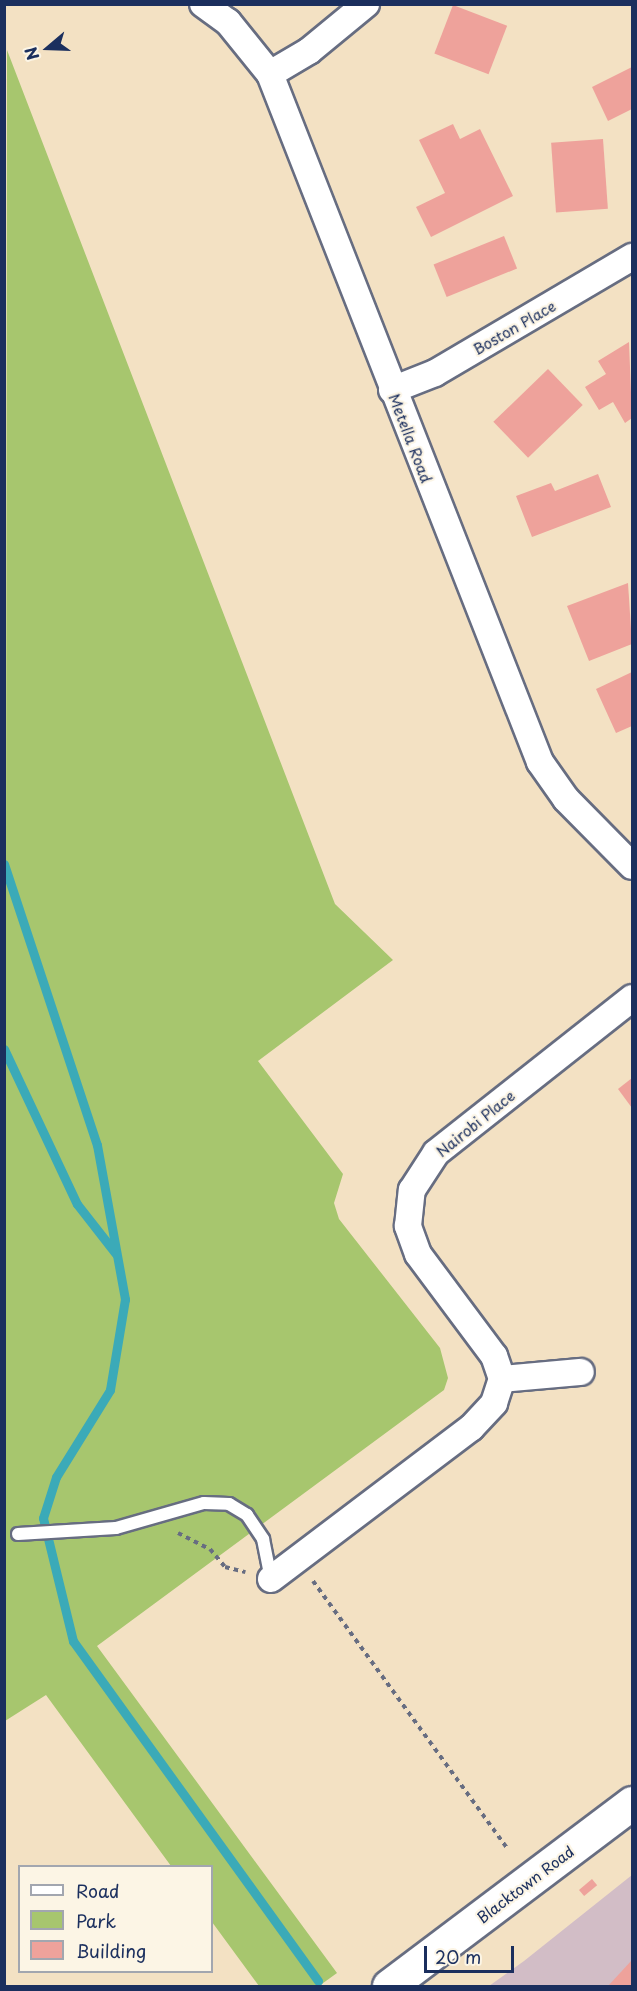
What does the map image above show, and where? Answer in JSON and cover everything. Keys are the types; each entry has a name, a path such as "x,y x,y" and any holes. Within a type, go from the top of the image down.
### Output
{"main road":[{"name":"Blacktown Road","path":"388,1986 633,1803"}],"street":[{"name":"Metella Road","path":"203,4 228,22 270,74 392,390 540,762 566,799 633,866"},
{"path":"270,74 309,51 366,4"},
{"name":"Boston Place","path":"392,390 435,373 633,257"},
{"name":"Nairobi Place","path":"502,1378 494,1356 418,1254 408,1226 412,1190 436,1153 633,998"},
{"path":"271,1579 299,1561 471,1428 494,1403 502,1378 581,1372"}],"lane":[{"path":"18,1534 116,1528 204,1503 229,1504 247,1515 263,1539 271,1579"}],"path":[{"path":"299,1561 506,1847"}],"shaded area":[{"path":"632,1875 632,1986 489,1986 524,1961"}],"green space":[{"path":"7,50 335,904 393,960 258,1061 343,1174 334,1203 339,1219 440,1348 448,1378 444,1390 97,1646 337,1973 319,1986 259,1986 213,1923 213,1865 170,1865 46,1695 5,1721"}],"building":[{"path":"453,5 507,26 489,74 434,54"},
{"path":"632,67 632,109 608,121 592,87"},
{"path":"453,124 460,139 480,129 513,196 431,237 416,207 445,193 419,140"},
{"path":"603,139 608,209 556,212 551,143"},
{"path":"504,236 517,268 447,297 434,264"},
{"path":"629,342 632,418 625,423 613,402 599,410 585,387 606,374 598,361"},
{"path":"548,369 583,405 528,458 493,422"},
{"path":"598,474 611,507 532,537 516,496 551,483 555,491"},
{"path":"628,583 632,644 589,661 567,606"},
{"path":"632,672 632,726 616,733 596,689"},
{"path":"632,1078 632,1108 618,1089"},
{"path":"592,1879 597,1885 584,1896 579,1890"},
{"path":"632,1960 632,1986 608,1986"}],"waterway":[{"path":"4,864 97,1145 125,1299 110,1390 56,1477 43,1518 73,1641 318,1981"},
{"path":"4,1049 77,1204 116,1254"}]}
